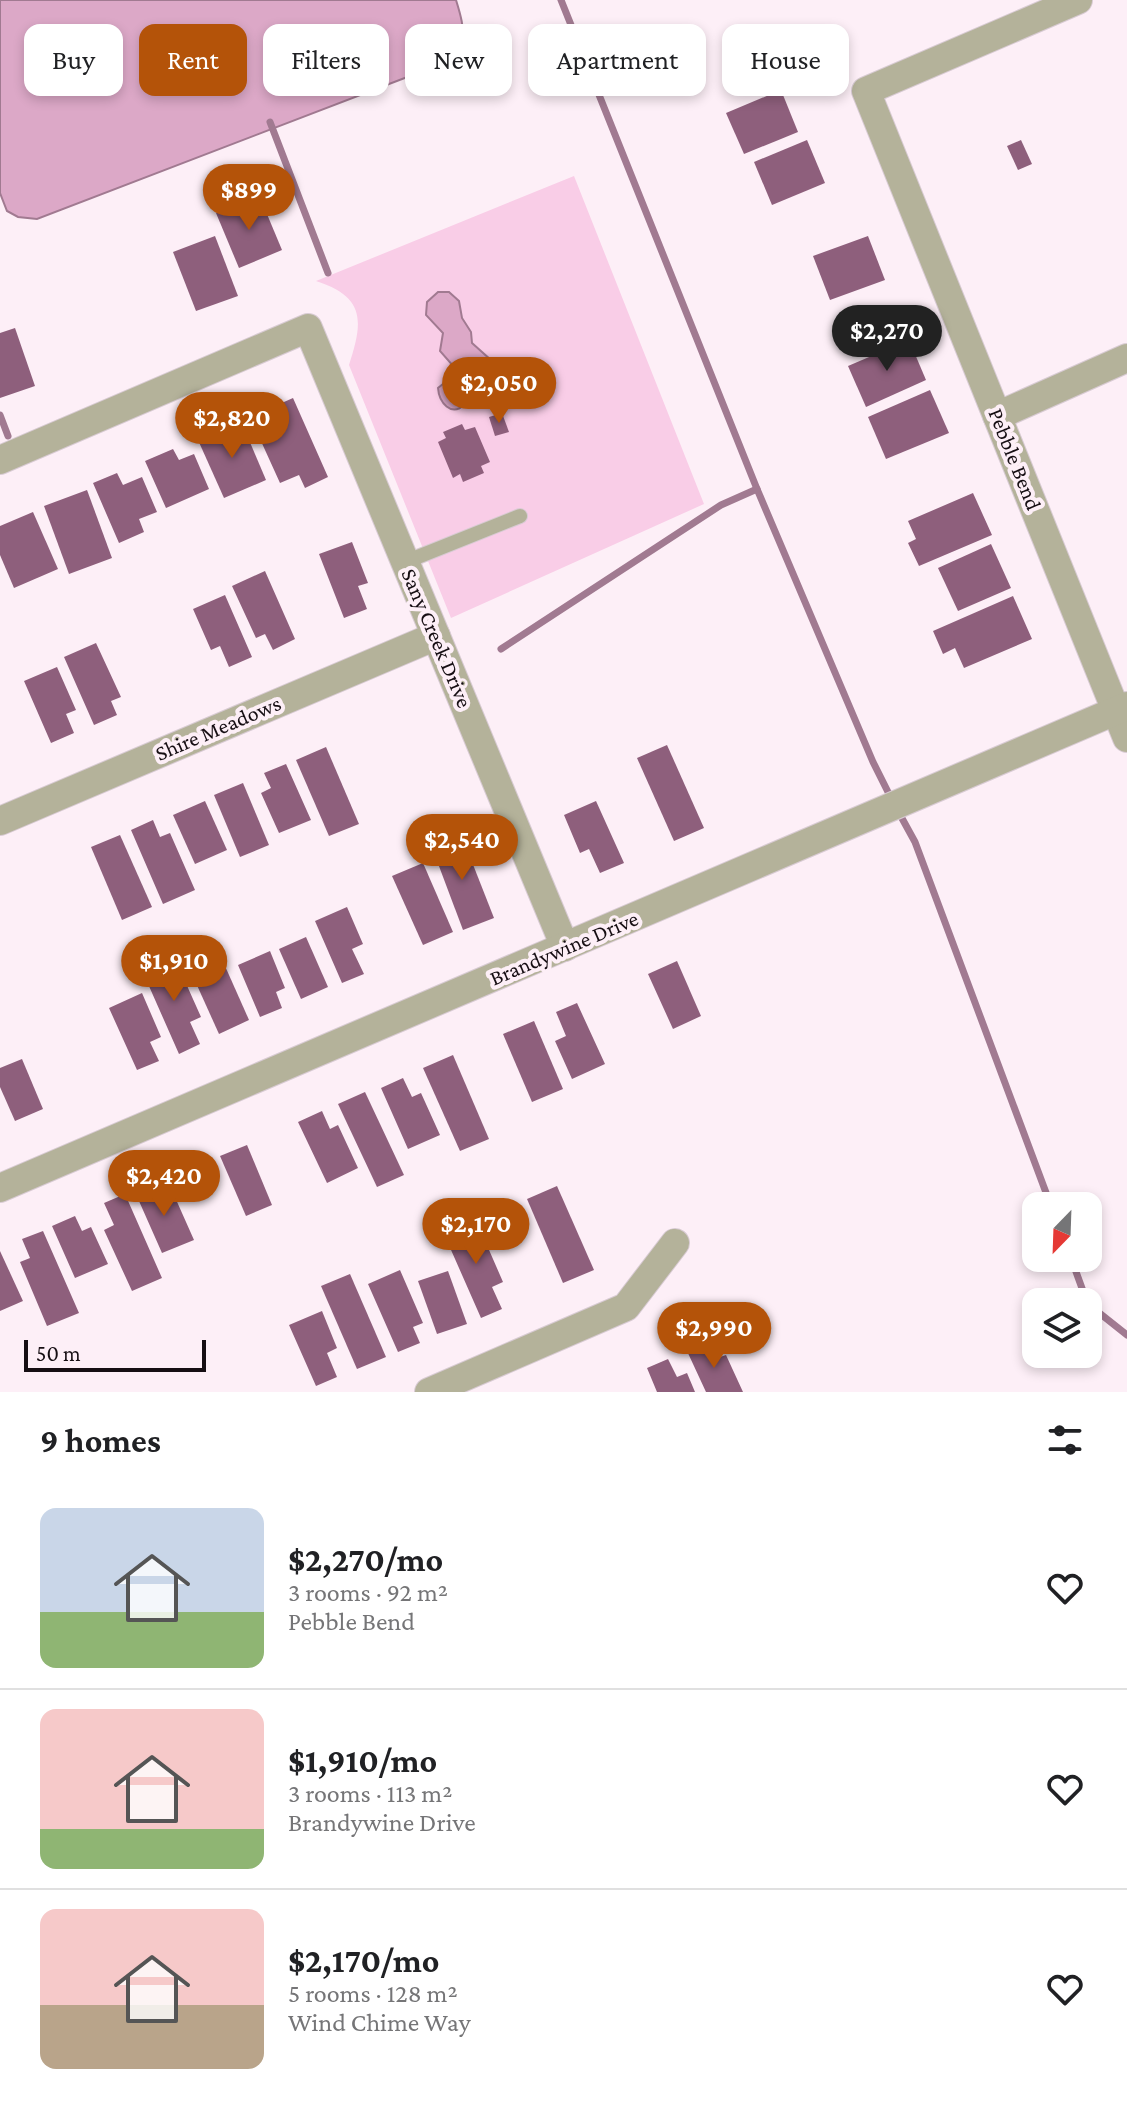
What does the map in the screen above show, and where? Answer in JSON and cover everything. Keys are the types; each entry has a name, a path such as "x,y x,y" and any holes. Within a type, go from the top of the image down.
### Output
{"street":[{"name":"Pebble Bend","path":"1078,0 866,91 997,416 1122,708 1127,738"},
{"name":"Sany Creek Drive","path":"0,460 308,328 565,947"},
{"path":"997,416 1127,358"},
{"name":"Shire Meadows","path":"0,821 436,636"},
{"name":"Brandywine Drive","path":"0,1188 1122,708"},
{"path":"429,1392 626,1307 675,1243"}],"lane":[{"path":"405,562 520,516"}],"shaded area":[{"path":"0,0 456,0 462,24 405,24 405,78 389,84 389,24 263,24 263,96 358,96 37,219 18,217 7,211 0,193"},
{"path":"574,176 704,504 451,618 349,365 358,324 352,303 332,287 316,281"},
{"path":"438,292 449,292 459,301 472,343 492,361 490,374 473,385 467,402 455,409 443,403 438,388 453,376 455,368 440,351 443,333 426,315 427,302"}],"building":[{"path":"767,96 783,96 798,132 744,154 726,113"},
{"path":"807,140 825,183 772,205 754,162"},
{"path":"1021,140 1032,164 1018,170 1007,146"},
{"path":"259,195 282,250 239,268 216,213"},
{"path":"215,236 238,296 196,311 173,252"},
{"path":"868,236 885,280 830,300 813,256"},
{"path":"15,328 35,386 0,398 0,333"},
{"path":"909,340 926,380 866,407 848,366"},
{"path":"930,390 949,433 886,459 868,417"},
{"path":"293,398 328,477 305,488 299,475 280,483 250,417"},
{"path":"502,413 509,432 495,436 489,417"},
{"path":"241,421 266,480 224,498 198,440"},
{"path":"462,424 465,430 475,427 490,462 481,466 484,473 463,482 460,474 453,478 438,442 446,438 443,432"},
{"path":"173,449 179,460 194,454 209,489 166,508 145,461"},
{"path":"117,473 123,485 142,477 157,512 139,519 144,532 119,543 93,483"},
{"path":"87,490 112,558 69,574 44,506"},
{"path":"973,493 992,535 919,566 908,543 916,539 908,521"},
{"path":"33,512 58,569 14,588 0,555 0,526"},
{"path":"352,542 368,583 358,586 367,609 344,618 319,554"},
{"path":"991,544 1011,588 958,611 938,568"},
{"path":"265,571 295,639 273,650 265,634 256,638 232,586"},
{"path":"225,595 252,657 229,667 220,646 211,650 193,609"},
{"path":"1013,596 1032,639 964,668 955,648 943,654 933,631"},
{"path":"96,643 121,697 111,701 117,715 94,725 64,657"},
{"path":"57,667 76,710 66,714 74,733 51,743 24,681"},
{"path":"667,745 704,828 674,841 637,758"},
{"path":"326,747 359,824 329,836 296,760"},
{"path":"286,764 311,820 279,833 261,793 271,788 264,773"},
{"path":"243,783 269,845 240,857 214,795"},
{"path":"205,801 227,850 195,864 173,815"},
{"path":"596,801 624,863 600,873 589,849 580,853 564,815"},
{"path":"153,820 160,837 170,833 195,890 163,904 131,830"},
{"path":"461,834 494,918 463,930 431,845"},
{"path":"120,835 152,907 122,920 91,847"},
{"path":"423,863 453,932 423,945 392,876"},
{"path":"347,907 363,944 352,949 364,974 342,983 315,921"},
{"path":"306,937 328,987 301,999 279,949"},
{"path":"213,939 249,1020 219,1034 182,952"},
{"path":"270,951 285,988 276,992 282,1008 260,1017 238,965"},
{"path":"169,957 176,972 180,970 201,1017 190,1022 200,1044 179,1054 141,968"},
{"path":"677,961 701,1016 673,1029 648,974"},
{"path":"142,993 161,1037 150,1042 159,1061 137,1070 109,1008"},
{"path":"577,1003 605,1064 572,1079 555,1041 566,1036 556,1012"},
{"path":"534,1021 563,1089 532,1102 503,1034"},
{"path":"453,1055 489,1139 460,1151 423,1068"},
{"path":"22,1059 43,1109 15,1121 0,1087 0,1068"},
{"path":"403,1078 412,1097 421,1093 440,1135 408,1149 381,1088"},
{"path":"365,1092 404,1175 377,1187 338,1104"},
{"path":"322,1111 330,1129 338,1125 358,1168 327,1183 298,1122"},
{"path":"247,1145 272,1205 246,1216 220,1156"},
{"path":"159,1181 167,1198 174,1195 194,1240 162,1253 135,1192"},
{"path":"557,1186 594,1270 563,1283 527,1199"},
{"path":"125,1194 162,1278 132,1291 104,1230 114,1225 104,1203"},
{"path":"75,1216 82,1231 91,1227 108,1264 75,1278 52,1226"},
{"path":"476,1220 503,1282 492,1287 502,1309 481,1318 444,1234"},
{"path":"43,1231 79,1313 47,1326 20,1262 30,1258 22,1239"},
{"path":"0,1251 23,1301 0,1311"},
{"path":"400,1270 423,1323 413,1327 420,1343 398,1352 368,1284"},
{"path":"448,1271 467,1324 437,1334 418,1281"},
{"path":"350,1274 386,1357 357,1369 321,1286"},
{"path":"322,1311 337,1348 327,1353 337,1377 316,1386 289,1325"},
{"path":"709,1341 717,1358 726,1355 743,1392 706,1392 687,1351"},
{"path":"668,1359 677,1377 687,1373 695,1392 657,1392 647,1368"}],"waterway":[{"path":"561,0 757,489 892,800"},
{"path":"270,122 328,273"},
{"path":"0,415 8,436"},
{"path":"501,649 721,505 757,489"},
{"path":"898,811 915,842 1046,1192"},
{"path":"1076,1272 1082,1288"},
{"path":"1102,1315 1127,1335"}]}
